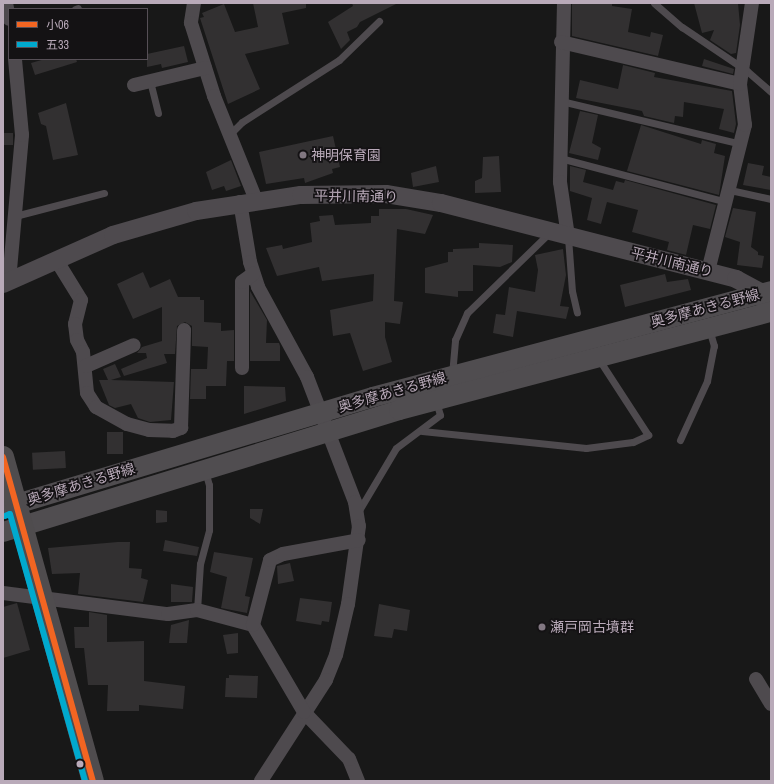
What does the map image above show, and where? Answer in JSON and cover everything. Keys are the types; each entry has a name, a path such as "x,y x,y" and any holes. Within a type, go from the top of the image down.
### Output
{"highway":[{"path":"3,457 12,529 44,600 93,781"}],"main road":[{"name":"奥多摩あきる野線","path":"9,506 320,412 452,375 767,292"},
{"name":"奥多摩あきる野線","path":"12,529 436,399 769,312"}],"street":[{"path":"6,3 8,14"},
{"path":"194,3 191,23 229,136 248,201 253,274 307,377 357,513 359,540 336,655 326,680 261,781"},
{"path":"559,234 561,42 564,3"},
{"path":"708,271 742,144 745,125 740,84 752,3"},
{"path":"561,42 740,84"},
{"path":"6,282 15,216 22,135 15,60"},
{"path":"134,85 205,68"},
{"name":"平井川南通り","path":"6,282 154,221 248,201 301,195 386,194 441,203 708,271 736,279 767,292"},
{"path":"56,261 81,300 75,324 86,366 87,394 96,407 127,424 173,431 181,428 184,330"},
{"path":"242,368 242,282 253,274"},
{"path":"767,292 769,312"},
{"path":"86,366 134,345"},
{"path":"253,625 270,560 284,554 359,540"},
{"path":"3,593 44,600 168,614 197,610 253,625 304,712 349,759 358,781"},
{"path":"756,679 771,704"}],"lane":[{"path":"654,3 682,26 742,67 771,92"},
{"path":"229,136 242,122 339,60 379,21"},
{"path":"150,81 158,113"},
{"path":"560,101 742,144"},
{"path":"560,158 728,196 771,199"},
{"path":"15,216 104,194"},
{"path":"452,375 456,335 467,313 559,234 577,312"},
{"path":"680,440 707,381 714,346 709,328"},
{"path":"422,431 586,448 633,442 648,435 597,356"},
{"path":"357,513 396,448 422,431 440,415 436,399"},
{"path":"197,610 200,564 209,530 209,485 204,469"}],"building":[{"path":"253,3 306,3 306,8 282,13 289,44 245,54 260,89 228,104 200,18 204,17 202,13 224,4 235,32 258,27"},
{"path":"352,3 398,3 360,22 357,27 347,32 350,40 341,49 328,22 353,6"},
{"path":"572,3 612,3 612,6 632,9 628,32 650,37 651,32 663,35 658,56 572,36"},
{"path":"694,3 738,3 740,25 736,53 731,54 710,40 714,30 702,33"},
{"path":"184,46 188,62 162,68 161,64 147,67 148,54"},
{"path":"704,59 734,69 733,74 702,66"},
{"path":"42,60 76,60 77,62 35,75 31,63"},
{"path":"623,65 655,73 654,77 732,91 736,124 734,133 719,129 724,109 684,102 683,117 675,116 674,123 644,116 642,111 576,98 580,80 618,89"},
{"path":"66,103 78,155 53,160 46,126 41,124 38,113"},
{"path":"580,111 598,115 592,143 601,148 598,160 569,153"},
{"path":"641,125 701,144 702,140 716,144 714,153 725,156 719,195 627,171"},
{"path":"3,133 13,133 13,145 3,145"},
{"path":"333,136 340,167 332,169 333,173 305,183 304,178 266,184 259,152"},
{"path":"499,156 501,192 475,193 475,181 482,178 483,157"},
{"path":"231,160 241,186 226,191 224,186 212,190 206,172"},
{"path":"748,163 764,166 762,175 771,177 771,190 743,185"},
{"path":"436,166 439,182 413,187 411,173"},
{"path":"570,166 586,170 583,182 613,190 616,181 624,183 625,180 716,205 710,229 693,225 686,255 667,250 669,242 632,232 638,210 607,202 601,224 587,220 592,198 570,191"},
{"path":"733,208 756,212 751,247 758,252 758,255 764,256 762,268 737,265 740,242 725,237"},
{"path":"379,209 406,209 433,215 425,234 397,229 394,301 403,302 400,324 385,322 385,337 392,362 363,371 350,333 333,336 330,310 373,301 374,274 322,281 319,267 277,276 266,248 282,245 283,249 312,242 310,223 320,221 319,216 333,215 335,225 371,223 371,216 379,216"},
{"path":"479,243 513,245 512,262 500,267 473,265 473,291 458,291 458,297 425,293 425,268 448,262 448,252 453,252 453,249 479,248"},
{"path":"563,249 566,275 560,306 569,307 566,319 517,311 513,337 493,333 496,314 505,315 509,287 535,292 538,270 535,255"},
{"path":"143,272 150,288 170,279 178,297 200,297 200,300 204,300 204,322 221,323 221,331 234,330 234,361 227,361 226,386 206,386 206,399 190,399 191,369 207,369 208,347 192,346 192,326 185,322 177,326 175,354 164,354 167,363 124,376 121,369 147,358 146,353 137,353 142,347 162,341 162,307 133,319 117,284"},
{"path":"665,274 667,282 688,279 691,290 625,307 620,285"},
{"path":"250,291 267,320 266,343 279,343 280,361 250,361"},
{"path":"115,364 121,377 111,380 174,382 171,420 150,422 138,418 131,404 115,408 109,405 99,380 108,380 103,369"},
{"path":"244,386 285,387 286,401 244,414"},
{"path":"107,432 123,432 123,454 107,454"},
{"path":"65,451 66,468 33,470 32,453"},
{"path":"250,509 263,509 260,524 250,518"},
{"path":"156,510 167,511 167,522 156,523"},
{"path":"165,540 199,547 197,556 163,551"},
{"path":"130,542 129,568 142,569 141,578 148,580 143,602 78,594 80,573 52,574 48,548"},
{"path":"214,552 253,558 245,596 250,597 247,613 221,608 227,577 210,572"},
{"path":"290,563 294,581 278,584 277,566"},
{"path":"171,584 193,587 192,602 171,602"},
{"path":"300,598 332,602 329,622 322,621 321,625 296,621"},
{"path":"17,603 30,650 3,658 3,607"},
{"path":"379,604 410,610 407,631 394,629 392,638 374,636"},
{"path":"89,612 107,615 107,642 144,641 144,681 185,686 183,709 139,705 139,711 107,711 108,685 88,685 84,648 75,648 74,627 89,627"},
{"path":"189,620 187,643 169,643 171,625"},
{"path":"238,633 238,653 227,654 223,635"},
{"path":"229,675 258,676 257,698 225,697 226,678 229,678"}],"transit line":[{"name":"小06","path":"3,457 93,781"},
{"name":"五33","path":"5,516 10,514 85,781"}],"place":[{"name":"神明保育園","path":"303,155"},
{"name":"瀬戸岡古墳群","path":"542,627"}]}
